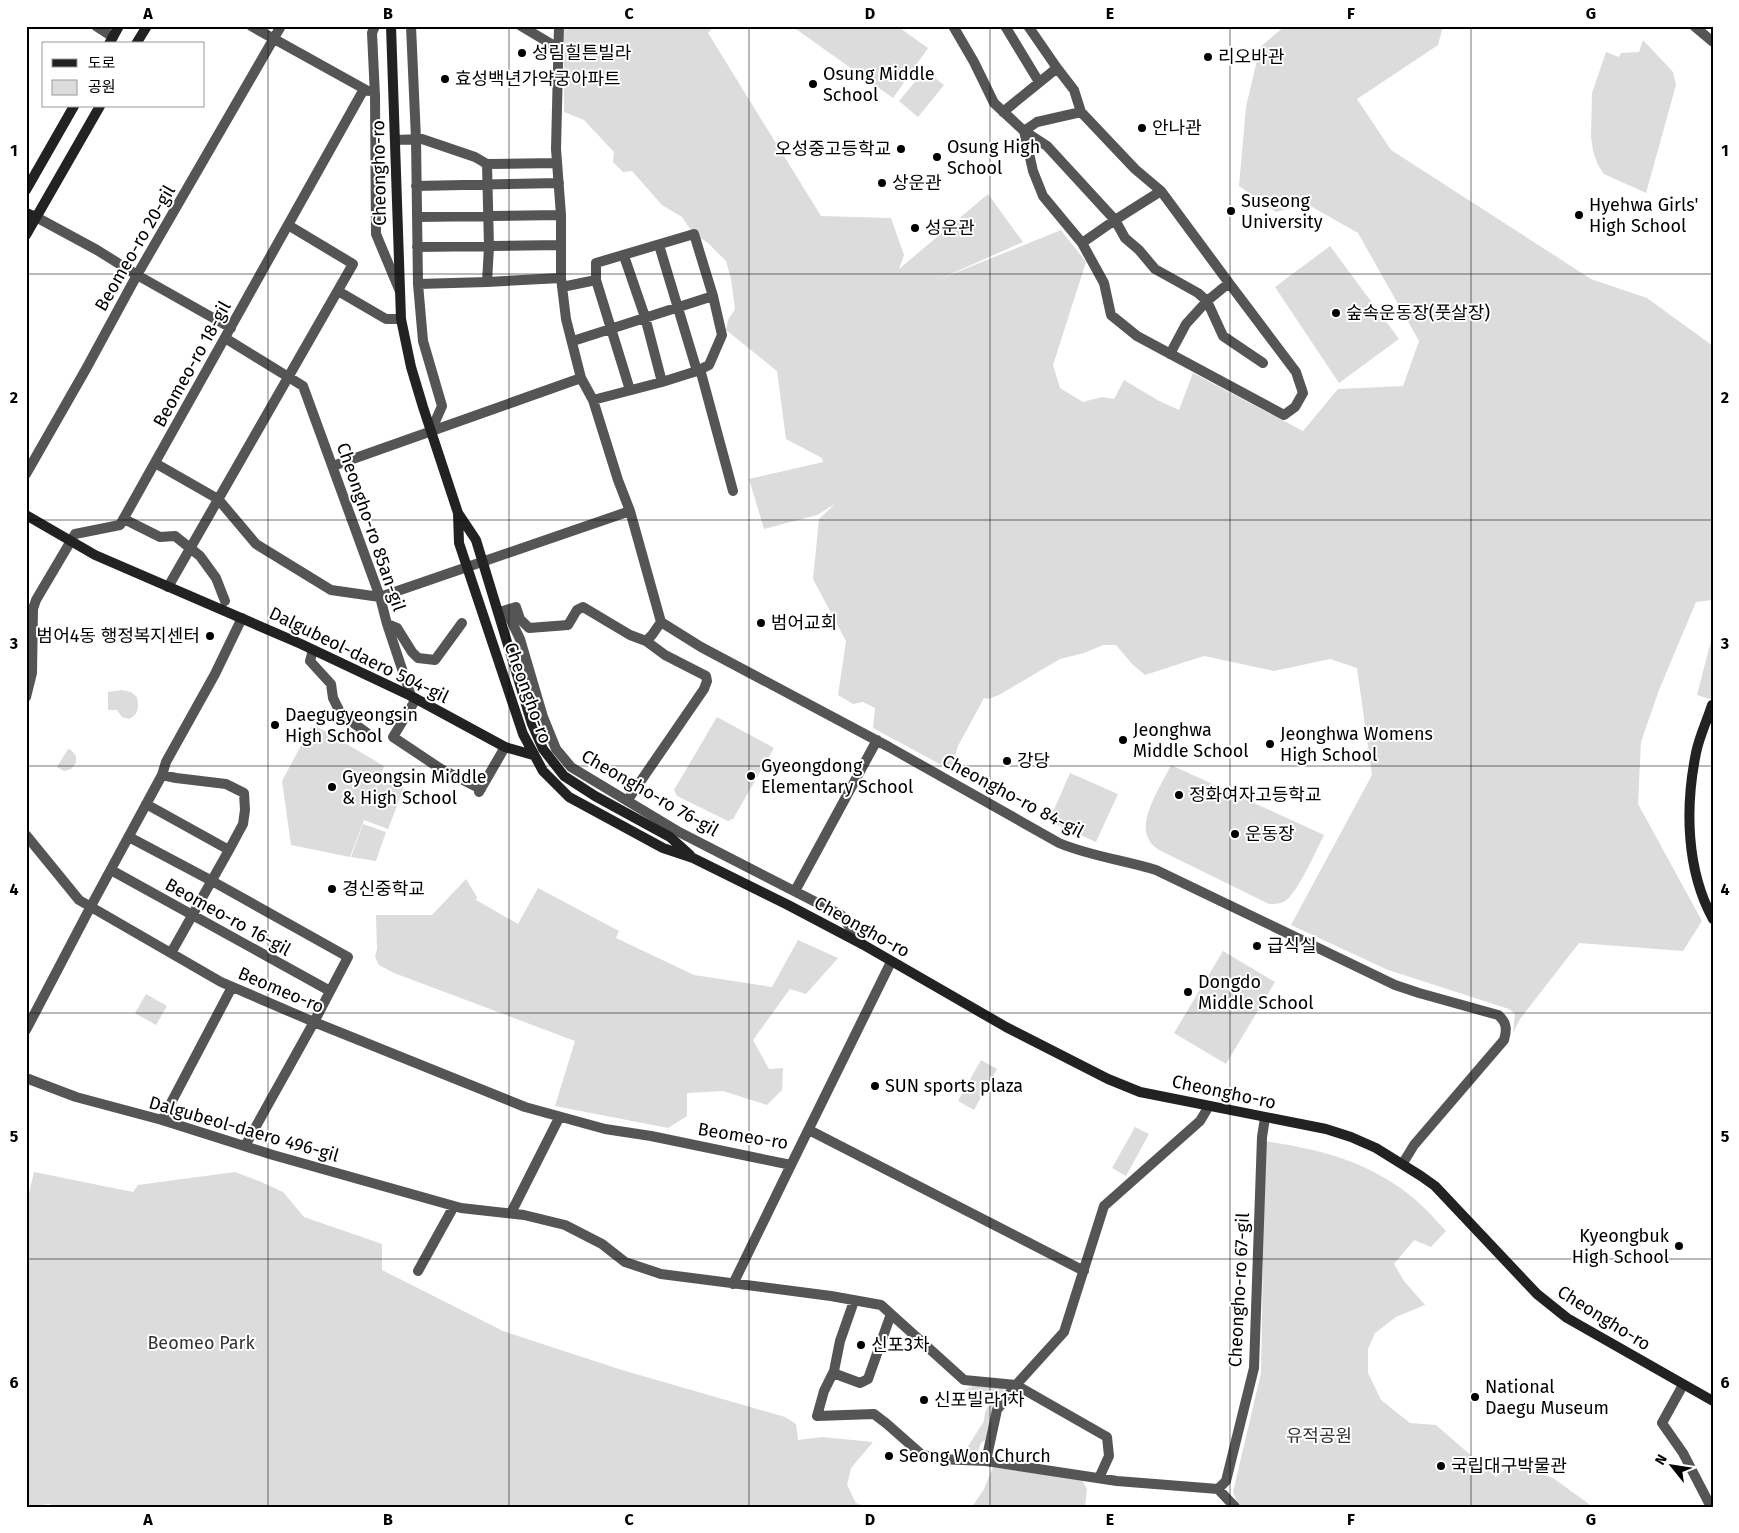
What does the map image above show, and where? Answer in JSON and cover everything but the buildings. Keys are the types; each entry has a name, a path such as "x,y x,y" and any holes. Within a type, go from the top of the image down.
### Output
{"main road":[{"path":"111,40 119,26"},
{"path":"137,42 147,26"},
{"name":"Cheongho-ro","path":"391,26 401,319 411,367 431,431 458,513 476,540 502,611 537,738 558,769 575,784 670,837 693,858"},
{"path":"26,190 73,108"},
{"path":"26,235 31,215 99,108"},
{"name":"Cheongho-ro","path":"458,513 459,543 518,723 543,771 569,797 663,848 693,858 788,905 862,944 1006,1027 1108,1079 1140,1092 1326,1129 1376,1148 1435,1186 1537,1294 1567,1318 1713,1401"},
{"name":"Dalgubeol-daero 504-gil","path":"26,515 95,555 313,650 413,697 505,747 533,755"},
{"path":"1712,705 1696,751 1691,783 1690,814 1692,852 1698,884 1713,920"}],"street":[{"path":"96,26 111,40"},
{"path":"251,26 375,96"},
{"name":"Beomeo-ro 20-gil","path":"26,474 137,275 281,26"},
{"path":"375,26 372,33 375,96 376,234 399,289"},
{"path":"411,26 416,139 418,284 423,341 442,406 431,431"},
{"path":"521,26 558,48"},
{"path":"559,26 557,163 561,215 561,283 566,318 581,378 593,400 618,480 630,511 661,622 646,641"},
{"path":"954,26 994,103 1024,130 1047,146 1115,220 1125,238 1139,250 1155,269 1198,293 1207,301 1223,336 1263,363"},
{"path":"1005,26 1039,82"},
{"path":"1024,130 1033,170 1043,196 1082,243 1104,283 1112,315 1136,336 1284,414 1295,407 1304,393 1296,372 1161,191 1135,169 1081,112 1074,90 1028,26"},
{"path":"1694,26 1713,42"},
{"path":"1003,112 1057,68"},
{"name":"Beomeo-ro 18-gil","path":"124,519 364,89"},
{"path":"1024,130 1037,122 1081,112"},
{"path":"394,140 422,139 487,164 557,163"},
{"path":"487,164 488,282"},
{"path":"416,186 559,183"},
{"path":"1082,243 1161,191"},
{"path":"31,215 97,250 231,328"},
{"path":"417,217 561,215"},
{"path":"168,587 353,264 288,225"},
{"path":"593,400 662,382 709,365 722,335 713,296 694,234 596,263 596,280 630,390"},
{"path":"417,247 561,245"},
{"path":"659,245 699,370 733,491"},
{"path":"624,256 645,317 662,382"},
{"path":"418,284 488,282 561,283 596,280"},
{"path":"1170,354 1186,324 1207,301 1229,283"},
{"path":"338,290 386,319 401,319"},
{"path":"573,341 713,296"},
{"name":"Cheongho-ro 85an-gil","path":"225,338 303,386 380,597 387,624 413,697"},
{"path":"333,466 581,378"},
{"path":"155,464 218,499 256,544 331,590 380,597 630,511"},
{"path":"26,697 32,673 33,609 36,600 75,534 120,526 124,519 160,537 175,536 200,556 208,566 216,578 225,601"},
{"path":"502,611 516,607 520,620 529,628 568,625 577,610 583,607 630,635 646,641 665,656 706,676 707,681 704,689 627,802"},
{"name":"Cheongho-ro 76-gil","path":"502,611 520,640 543,717 556,750 571,767 679,832 841,915 862,944"},
{"path":"26,1030 162,775 166,762 215,674 242,618"},
{"name":"Cheongho-ro 84-gil","path":"661,622 686,639 877,740 1059,843 1078,851 1126,861 1156,870 1395,985 1489,1011 1502,1018 1506,1032 1504,1040 1414,1145 1403,1164"},
{"path":"387,624 396,628 418,658 435,660 462,623"},
{"path":"313,650 310,661 330,684 333,698 341,714 367,733"},
{"path":"413,697 393,737 441,769 480,790 505,747"},
{"path":"796,891 877,740"},
{"path":"162,775 226,784 244,793 245,810 243,824 171,953"},
{"path":"146,804 229,850"},
{"name":"Beomeo-ro 16-gil","path":"111,870 330,992 348,957 129,836"},
{"name":"Beomeo-ro","path":"28,839 80,900 232,987 314,1022 525,1107 559,1118 605,1129 651,1136 792,1165 891,962"},
{"path":"162,1120 232,987"},
{"path":"245,1146 330,992"},
{"name":"Dalgubeol-daero 496-gil","path":"26,1078 76,1098 162,1120 454,1206 524,1215 565,1225 602,1244 625,1262 661,1274 831,1296 881,1305 964,1380 1016,1385"},
{"path":"986,1462 997,1410 1016,1385 1064,1332 1104,1206 1200,1121 1209,1106"},
{"path":"511,1213 559,1118"},
{"name":"Cheongho-ro 67-gil","path":"1218,1489 1226,1481 1254,1368 1262,1137 1266,1118"},
{"path":"809,1130 1084,1271"},
{"path":"733,1284 792,1165"},
{"path":"418,1271 454,1206"},
{"path":"854,1301 840,1341 833,1373 824,1391 817,1416 874,1414 920,1454 938,1459 986,1462 1117,1481 1218,1489 1235,1507"},
{"path":"833,1373 860,1383 868,1379 891,1314"},
{"path":"1016,1385 1107,1437 1109,1456 1098,1478"},
{"path":"1683,1385 1662,1423 1683,1453 1711,1507"}],"green space":[{"path":"564,26 714,26 708,33 821,216 891,218 904,255 899,269 988,194 1023,242 935,281 1061,230 1086,262 1053,365 1060,388 1083,402 1102,397 1114,399 1124,380 1159,401 1179,410 1193,373 1303,431 1338,389 1403,386 1419,341 1358,233 1307,204 1276,212 1239,186 1246,107 1260,47 1285,26 1443,26 1438,45 1357,99 1391,150 1591,279 1647,298 1713,346 1713,600 1696,602 1659,690 1641,742 1638,804 1702,921 1683,951 1579,943 1520,1019 1513,1033 1515,1014 1509,1009 1388,970 1291,925 1372,775 1357,668 1330,659 1274,671 1204,656 1145,675 1132,664 1116,645 1103,645 1084,653 1060,659 999,695 988,699 984,698 958,746 951,770 873,728 875,708 863,702 853,704 838,695 846,641 813,579 819,519 835,504 817,515 764,529 749,479 823,462 822,458 786,439 777,371 726,330 728,320 735,309 731,279 726,261 708,243 702,239 697,239 682,217 662,205 632,171 623,172 613,162 614,152 584,120 564,112"},
{"path":"793,26 897,26 928,48 893,98"},
{"path":"1643,40 1673,72 1676,85 1646,193 1604,174 1598,165 1593,151 1591,136 1592,93 1606,52 1619,57 1621,53 1639,52"},
{"path":"925,70 944,85 918,117 899,101"},
{"name":"숲속운동장(풋살장)","path":"1330,246 1399,339 1339,383 1275,287"},
{"path":"1713,633 1713,700 1697,695"},
{"path":"122,690 131,692 137,697 138,710 129,719 122,717 117,710 108,710 108,692"},
{"path":"717,717 774,748 733,819 728,821 677,796 674,790"},
{"path":"316,726 384,766 370,804 380,779 404,788 388,829 364,820 350,857 291,845 282,781 311,727"},
{"path":"68,749 76,756 76,763 71,769 64,771 57,767"},
{"name":"운동장","path":"1171,765 1324,835 1301,881 1290,897 1279,903 1269,904 1159,850 1152,844 1147,835 1146,828 1149,809"},
{"path":"1070,773 1118,794 1096,842 1049,821"},
{"path":"363,824 386,832 376,861 351,857"},
{"path":"466,879 477,897 476,900 518,924 538,888 619,931 616,938 694,975 772,987 798,940 838,958 806,994 790,989 753,1040 769,1069 783,1068 782,1090 767,1105 723,1091 687,1093 687,1116 668,1128 555,1106 575,1041 394,973 379,965 375,957 377,949 376,915 432,915"},
{"path":"1223,951 1275,982 1226,1064 1174,1033"},
{"path":"146,994 167,1006 156,1025 135,1013"},
{"path":"981,1060 997,1069 974,1110 958,1101"},
{"path":"1135,1127 1149,1134 1126,1176 1112,1168"},
{"name":"유적공원","path":"1265,1141 1322,1152 1357,1164 1390,1181 1412,1197 1446,1231 1431,1247 1414,1240 1394,1264 1404,1281 1425,1305 1396,1317 1375,1333 1368,1349 1368,1373 1381,1400 1410,1423 1436,1425 1496,1477 1511,1464 1553,1478 1593,1507 1239,1507 1233,1492 1261,1373"},
{"name":"Beomeo Park","path":"34,1172 133,1192 138,1185 235,1172 259,1181 283,1192 304,1217 382,1244 382,1270 503,1331 622,1370 785,1417 796,1424 798,1440 822,1437 873,1442 851,1468 847,1485 856,1503 867,1507 51,1507 50,1504 26,1507 26,1205"},
{"path":"973,1386 1000,1387 1006,1392 993,1407 985,1440 981,1443 977,1453 967,1453 967,1448 984,1421 985,1412 993,1398 976,1390 961,1392"},
{"path":"993,1467 1082,1480 1087,1489 1085,1507 972,1507 984,1489"}],"place":[{"name":"성림힐튼빌라","path":"522,53"},
{"name":"리오바관","path":"1208,57"},
{"name":"효성백년가약궁아파트","path":"445,79"},
{"name":"Osung Middle School","path":"813,84"},
{"name":"안나관","path":"1142,128"},
{"name":"오성중고등학교","path":"901,149"},
{"name":"Osung High School","path":"937,157"},
{"name":"상운관","path":"882,183"},
{"name":"Suseong University","path":"1231,211"},
{"name":"Hyehwa Girls' High School","path":"1579,215"},
{"name":"성운관","path":"915,228"},
{"name":"숲속운동장(풋살장)","path":"1336,313"},
{"name":"범어교회","path":"761,623"},
{"name":"범어4동 행정복지센터","path":"210,636"},
{"name":"Daegugyeongsin High School","path":"275,725"},
{"name":"Jeonghwa Middle School","path":"1123,740"},
{"name":"Jeonghwa Womens High School","path":"1270,744"},
{"name":"강당","path":"1007,761"},
{"name":"Gyeongdong Elementary School","path":"751,776"},
{"name":"Gyeongsin Middle & High School","path":"332,787"},
{"name":"정화여자고등학교","path":"1179,795"},
{"name":"운동장","path":"1235,834"},
{"name":"경신중학교","path":"332,889"},
{"name":"급식실","path":"1257,946"},
{"name":"Dongdo Middle School","path":"1188,992"},
{"name":"SUN sports plaza","path":"875,1086"},
{"name":"Kyeongbuk High School","path":"1679,1246"},
{"name":"신포3차","path":"861,1345"},
{"name":"National Daegu Museum","path":"1475,1397"},
{"name":"신포빌라1차","path":"924,1400"},
{"name":"Seong Won Church","path":"889,1456"},
{"name":"국립대구박물관","path":"1441,1466"}]}
